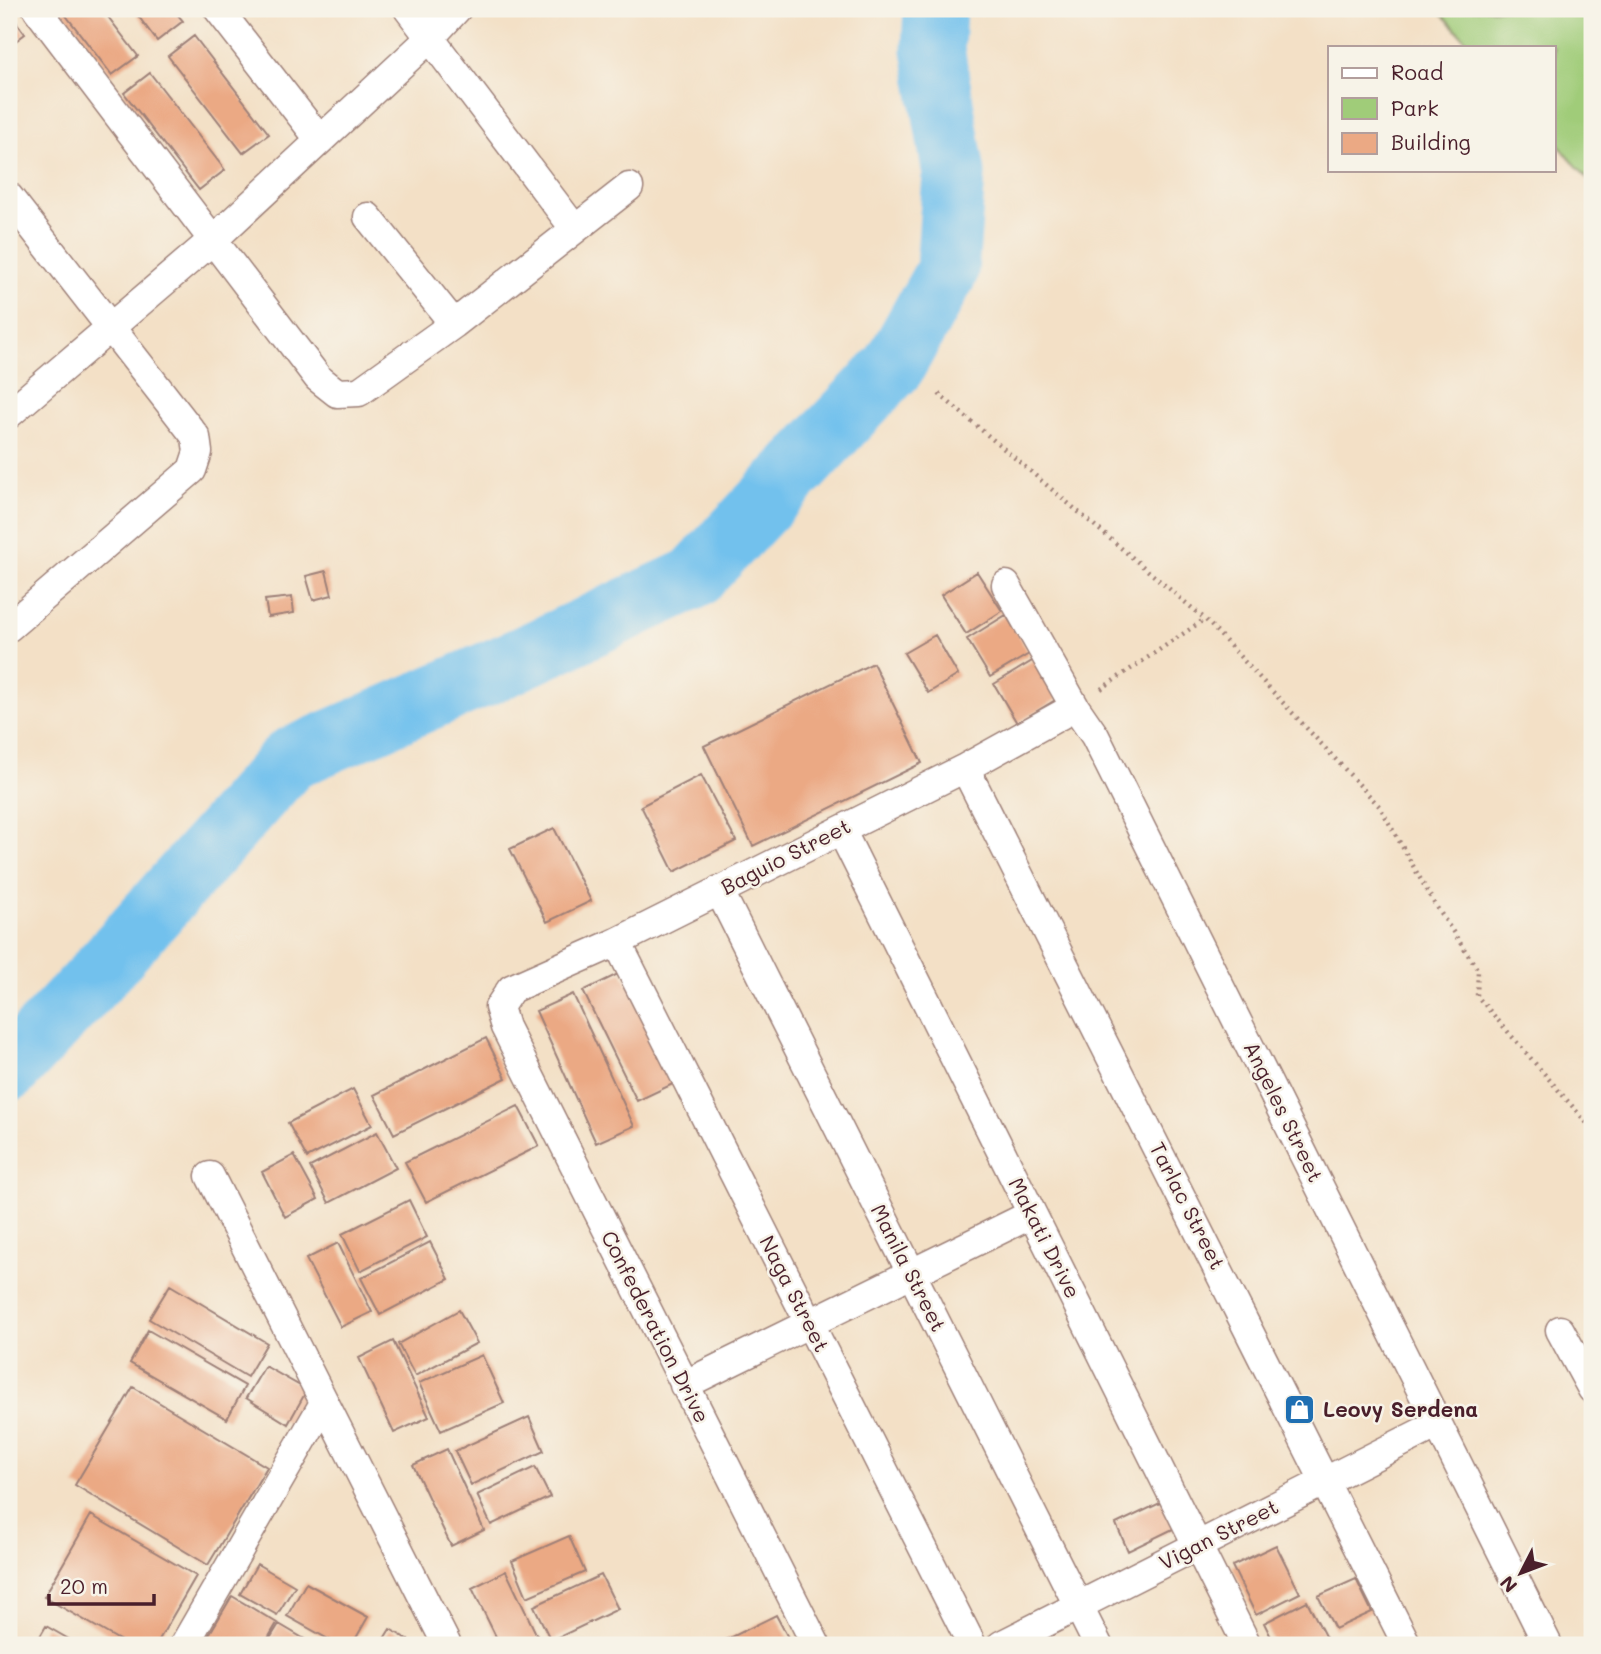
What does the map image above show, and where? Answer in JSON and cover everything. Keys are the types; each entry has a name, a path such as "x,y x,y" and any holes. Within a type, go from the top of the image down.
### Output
{"street":[{"path":"37,9 318,378 337,393 359,392 454,324 629,187"},
{"path":"218,9 319,139"},
{"path":"408,9 574,228"},
{"path":"9,414 214,239 430,38 457,9"},
{"path":"9,197 195,437 198,452 192,470 9,627"},
{"path":"368,217 454,324"},
{"name":"Angeles Street","path":"1006,585 1076,707 1096,736 1548,1645"},
{"name":"Baguio Street","path":"499,1007 511,989 617,942 965,768 1076,707"},
{"name":"Tarlac Street","path":"965,768 1407,1645"},
{"name":"Makati Drive","path":"841,830 1247,1645"},
{"name":"Manila Street","path":"719,891 1098,1645"},
{"name":"Naga Street","path":"617,942 972,1645"},
{"name":"Confederation Drive","path":"499,1007 505,1027 816,1645"},
{"path":"210,1176 447,1645"},
{"path":"684,1385 1032,1214"},
{"path":"1559,1330 1592,1389"},
{"path":"191,1643 324,1403"},
{"name":"Vigan Street","path":"1001,1645 1438,1424"}],"path":[{"path":"939,394 1205,619 1380,807 1434,903 1478,970 1477,996 1592,1129"},
{"path":"1076,707 1205,619"}],"green space":[{"path":"1438,9 1592,9 1592,184 1556,142 1556,46 1471,46"}],"building":[{"path":"61,9 102,9 138,56 112,75"},
{"path":"133,9 173,9 183,21 157,41"},
{"path":"9,12 25,34 9,46"},
{"path":"194,36 269,134 243,153 168,56"},
{"path":"150,73 225,170 199,190 124,93"},
{"path":"326,571 332,595 313,600 306,576"},
{"path":"977,572 1002,611 966,634 941,595"},
{"path":"292,597 294,613 268,617 265,600"},
{"path":"1006,615 1029,654 990,677 967,639"},
{"path":"935,635 958,675 928,693 904,653"},
{"path":"1034,660 1057,699 1017,723 994,684"},
{"path":"873,663 922,763 753,846 704,746"},
{"path":"701,775 736,841 674,872 641,806"},
{"path":"554,828 591,901 547,922 510,849"},
{"path":"622,972 677,1082 637,1101 583,991"},
{"path":"573,994 634,1126 596,1143 536,1011"},
{"path":"486,1038 506,1078 394,1134 374,1095"},
{"path":"353,1089 372,1125 307,1158 288,1123"},
{"path":"518,1106 539,1146 426,1202 405,1162"},
{"path":"377,1132 396,1168 329,1203 310,1167"},
{"path":"294,1155 318,1199 285,1217 262,1172"},
{"path":"409,1200 427,1237 360,1271 342,1234"},
{"path":"430,1242 449,1279 380,1315 361,1278"},
{"path":"338,1243 372,1312 341,1327 306,1259"},
{"path":"170,1285 267,1343 247,1377 149,1319"},
{"path":"459,1310 477,1343 415,1376 398,1344"},
{"path":"148,1330 245,1386 227,1419 130,1363"},
{"path":"393,1341 429,1417 394,1433 359,1358"},
{"path":"482,1355 504,1403 441,1431 419,1383"},
{"path":"265,1366 307,1390 288,1424 246,1398"},
{"path":"133,1387 267,1467 208,1565 75,1485"},
{"path":"529,1417 544,1451 471,1485 455,1451"},
{"path":"447,1449 484,1530 451,1546 413,1465"},
{"path":"535,1467 550,1497 491,1525 477,1495"},
{"path":"1162,1502 1175,1528 1128,1551 1116,1524"},
{"path":"91,1515 196,1576 156,1645 128,1645 44,1597"},
{"path":"569,1536 585,1572 527,1597 512,1561"},
{"path":"1276,1545 1300,1593 1256,1615 1232,1566"},
{"path":"257,1564 295,1586 277,1615 240,1594"},
{"path":"506,1571 541,1644 539,1645 500,1645 472,1588"},
{"path":"601,1575 618,1609 551,1641 534,1606"},
{"path":"1356,1579 1372,1612 1335,1629 1318,1596"},
{"path":"306,1583 368,1617 352,1645 339,1645 287,1616"},
{"path":"232,1596 277,1623 264,1645 218,1645 207,1638"},
{"path":"1307,1601 1326,1638 1312,1645 1275,1645 1264,1623"},
{"path":"776,1615 792,1645 715,1645 720,1643"},
{"path":"279,1624 311,1643 310,1645 266,1645"},
{"path":"46,1626 79,1645 35,1645"},
{"path":"390,1629 417,1645 380,1645"}],"waterway":[{"path":"9,1070 290,759 509,664 694,578 894,366 947,271 954,174 933,49 935,9"}],"place":[{"name":"Leovy Serdena","path":"1300,1410"}]}
